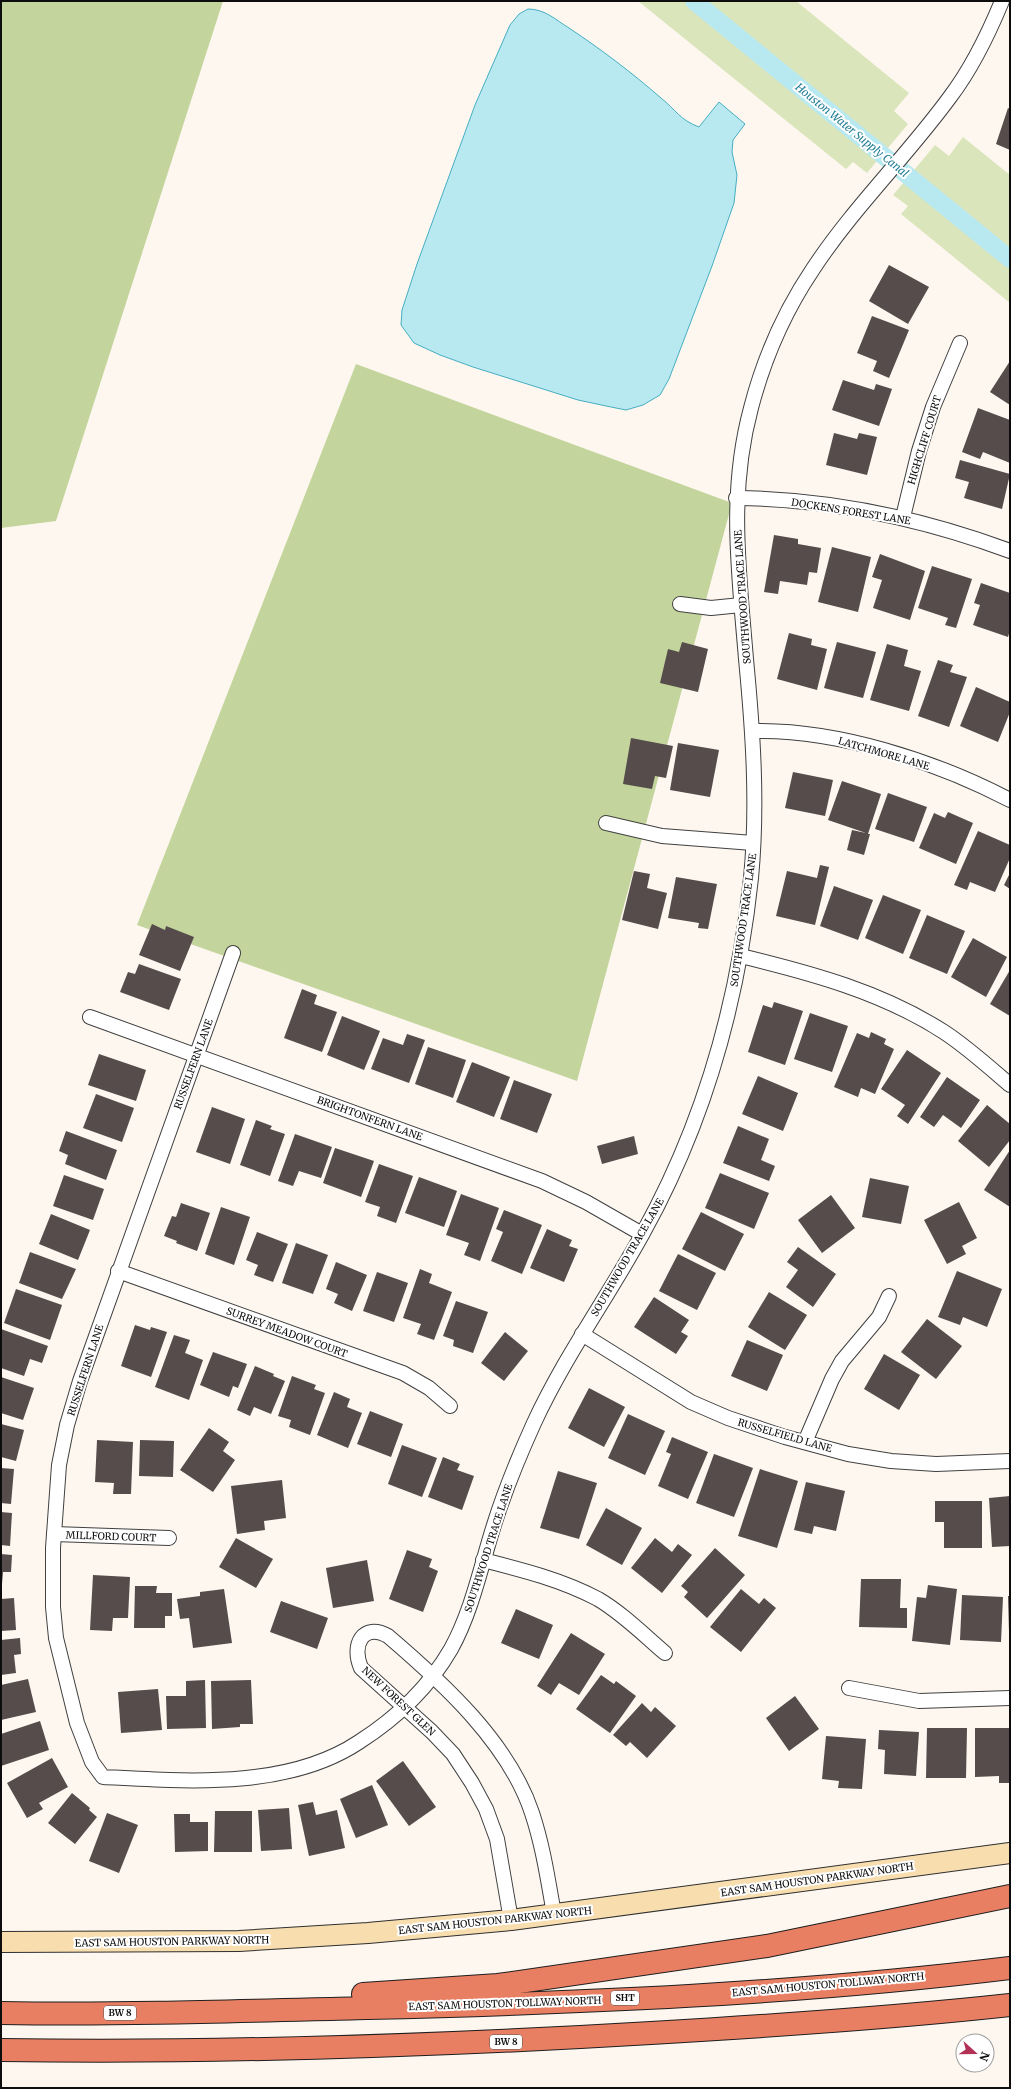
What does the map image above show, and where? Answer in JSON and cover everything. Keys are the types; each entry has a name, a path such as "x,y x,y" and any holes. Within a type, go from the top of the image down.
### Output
{"highway":[{"name":"BW 8","path":"1,2013 238,2011 331,1997 498,1985 767,1946 1010,1896"},
{"name":"EAST SAM HOUSTON TOLLWAY NORTH","path":"238,2011 489,2006 756,1991 1010,1968"},
{"name":"BW 8","path":"1,2050 238,2050 475,2044 765,2026 1010,2005"}],"main road":[{"name":"EAST SAM HOUSTON PARKWAY NORTH","path":"1,1942 239,1941 368,1934 511,1920 1010,1852"}],"street":[{"name":"SOUTHWOOD TRACE LANE","path":"125,1778 214,1780 277,1774 322,1762 344,1752 363,1740 405,1707 433,1675 451,1648 468,1608 496,1519 518,1460 559,1373 642,1234 684,1150 700,1106 724,1027 741,956 753,843 755,808 752,731 741,605 736,498 738,469 748,419 763,366 778,331 816,264 950,98 971,66 1002,1"},
{"name":"HIGHCLIFF COURT","path":"902,517 919,451 933,407 960,343"},
{"name":"DOCKENS FOREST LANE","path":"736,498 765,498 819,503 902,517 950,530 1010,551"},
{"path":"680,604 710,608 741,605"},
{"name":"LATCHMORE LANE","path":"752,731 773,731 821,737 891,753 934,767 1010,800"},
{"path":"606,823 662,836 753,843"},
{"name":"RUSSELFERN LANE","path":"125,1778 103,1777 92,1762 77,1723 56,1638 53,1594 54,1534 59,1465 67,1426 80,1381 118,1271 233,953"},
{"path":"741,956 832,980 909,1012 945,1033 1010,1085"},
{"name":"BRIGHTONFERN LANE","path":"90,1017 542,1181 586,1202 642,1234"},
{"name":"SURREY MEADOW COURT","path":"118,1271 403,1373 429,1388 450,1406"},
{"path":"805,1442 842,1361 880,1317 889,1296"},
{"name":"RUSSELFIELD LANE","path":"582,1334 691,1402 734,1420 805,1442 848,1454 891,1461 936,1464 1010,1461"},
{"name":"MILLFORD COURT","path":"54,1534 169,1538"},
{"path":"483,1560 528,1571 565,1584 599,1600 665,1653"},
{"name":"NEW FOREST GLEN","path":"511,1920 497,1839 486,1809 453,1754 405,1707 361,1668 357,1658 356,1647 361,1638 368,1633 381,1632 433,1675 474,1719 516,1778 532,1812 542,1848 554,1914"},
{"path":"849,1688 919,1701 1010,1698"}],"green space":[{"path":"1,1 223,1 56,521 1,528"},
{"path":"638,1 796,1 909,93 894,111 908,124 867,173 853,162 846,169"},
{"path":"963,137 1010,175 1010,303 901,214 908,206 893,195 935,145 949,156"},
{"path":"356,364 732,503 577,1081 137,925"}],"water":[{"path":"528,9 534,9 545,13 593,45 639,79 687,121 699,127 719,102 745,124 733,140 732,152 737,175 734,203 669,379 660,395 643,405 626,410 578,400 440,355 414,343 401,325 402,310 417,264 475,105 510,25 519,14"}],"building":[{"path":"1008,108 1010,109 1010,150 996,144"},
{"path":"889,265 929,287 908,324 869,301"},
{"path":"872,316 909,330 889,378 873,371 877,361 857,353"},
{"path":"1010,361 1010,405 990,392"},
{"path":"843,380 874,390 876,384 892,389 879,426 832,410"},
{"path":"978,408 1010,420 1010,463 983,452 980,459 962,452"},
{"path":"834,433 857,439 859,433 877,437 867,475 826,465"},
{"path":"960,460 1010,474 1002,509 964,498 969,482 955,478"},
{"path":"774,535 798,539 798,544 821,548 817,573 809,572 807,585 780,581 778,594 764,592"},
{"path":"832,547 871,557 858,612 818,602"},
{"path":"880,554 925,571 910,620 873,608 882,580 872,577"},
{"path":"932,566 972,579 956,628 945,625 948,618 918,608"},
{"path":"981,583 1010,593 1010,630 1008,637 973,625 980,605 974,603"},
{"path":"789,633 812,639 811,645 827,649 817,690 777,679"},
{"path":"682,642 708,649 698,692 660,683 668,649 679,652"},
{"path":"837,642 876,652 863,698 824,688"},
{"path":"887,644 908,650 904,666 921,671 909,711 870,700"},
{"path":"938,660 953,665 950,672 967,677 949,727 918,716"},
{"path":"976,687 1010,702 1010,712 998,742 960,726"},
{"path":"631,738 673,746 666,778 655,776 652,789 623,784"},
{"path":"678,743 719,750 710,797 670,790"},
{"path":"793,772 833,780 825,816 785,808"},
{"path":"842,781 881,794 868,834 870,834 864,855 847,850 852,830 866,833 828,820"},
{"path":"888,793 927,807 914,842 875,829"},
{"path":"948,812 973,823 956,864 919,848 934,813 945,818"},
{"path":"978,831 1010,845 1010,858 995,892 970,882 967,890 954,885"},
{"path":"820,865 829,867 815,925 776,916 787,871 817,878"},
{"path":"634,871 650,874 647,888 667,893 658,929 622,920"},
{"path":"1010,873 1010,889 1004,885"},
{"path":"676,877 717,884 708,929 698,928 699,923 668,918"},
{"path":"834,886 873,900 858,940 820,926"},
{"path":"883,895 921,910 903,954 865,938"},
{"path":"927,915 965,931 947,974 909,958"},
{"path":"152,924 165,930 166,926 194,937 180,971 139,955"},
{"path":"973,938 1007,957 986,997 951,977"},
{"path":"139,964 181,979 169,1010 120,992 128,972 135,974"},
{"path":"1010,970 1010,1016 990,1004"},
{"path":"302,989 317,995 314,1004 337,1012 322,1052 284,1038"},
{"path":"774,1002 803,1011 785,1065 748,1052 763,1005 772,1008"},
{"path":"810,1013 848,1026 832,1072 794,1059"},
{"path":"342,1016 380,1031 364,1070 327,1055"},
{"path":"871,1032 886,1039 884,1044 894,1049 875,1094 861,1088 858,1097 834,1087 857,1033 869,1038"},
{"path":"407,1034 425,1040 409,1083 371,1069 383,1038 403,1045"},
{"path":"428,1047 466,1060 453,1098 415,1084"},
{"path":"907,1050 941,1073 908,1124 897,1116 905,1105 881,1089"},
{"path":"99,1054 146,1070 136,1101 88,1085"},
{"path":"472,1062 510,1077 494,1117 456,1102"},
{"path":"758,1076 798,1093 783,1131 742,1114"},
{"path":"947,1077 980,1100 961,1128 943,1115 934,1127 920,1117"},
{"path":"514,1080 552,1094 537,1133 500,1119"},
{"path":"96,1094 134,1108 122,1142 83,1128"},
{"path":"987,1105 1010,1124 1010,1140 989,1167 958,1141"},
{"path":"212,1107 245,1119 230,1164 196,1152"},
{"path":"256,1120 272,1126 270,1129 285,1134 270,1176 240,1165"},
{"path":"738,1126 769,1139 761,1160 775,1166 769,1181 723,1163"},
{"path":"66,1131 117,1150 106,1180 65,1164 68,1155 59,1151"},
{"path":"295,1134 332,1147 321,1178 299,1171 293,1186 278,1181"},
{"path":"634,1136 638,1154 602,1164 597,1146"},
{"path":"335,1148 374,1161 361,1197 323,1183"},
{"path":"1010,1150 1010,1207 984,1190"},
{"path":"379,1164 413,1176 396,1223 377,1216 380,1207 365,1202"},
{"path":"720,1173 769,1193 754,1229 705,1208"},
{"path":"64,1175 104,1189 93,1220 53,1206"},
{"path":"419,1177 457,1191 444,1227 405,1213"},
{"path":"870,1178 909,1186 901,1224 862,1217"},
{"path":"461,1194 499,1208 480,1261 464,1255 469,1243 446,1235"},
{"path":"831,1195 855,1228 822,1253 798,1220"},
{"path":"959,1202 977,1238 962,1246 966,1254 947,1264 924,1220"},
{"path":"181,1203 210,1213 197,1251 176,1243 177,1241 164,1236 172,1216 176,1217"},
{"path":"221,1207 250,1217 234,1265 205,1254"},
{"path":"504,1210 542,1225 522,1274 491,1261 503,1232 496,1229"},
{"path":"701,1212 744,1234 725,1271 682,1249"},
{"path":"51,1214 90,1230 78,1260 39,1244"},
{"path":"547,1229 572,1240 569,1246 578,1249 564,1282 530,1268"},
{"path":"257,1232 288,1244 273,1282 254,1275 258,1265 246,1260"},
{"path":"296,1243 328,1255 313,1294 282,1283"},
{"path":"798,1247 836,1274 813,1307 786,1287 798,1270 787,1262"},
{"path":"30,1252 76,1269 62,1299 19,1283"},
{"path":"678,1254 716,1273 697,1310 659,1291"},
{"path":"336,1262 367,1275 352,1311 334,1303 338,1294 326,1289"},
{"path":"420,1269 432,1274 429,1283 452,1292 434,1340 417,1334 421,1324 403,1318"},
{"path":"957,1271 1002,1289 987,1327 963,1317 960,1325 938,1317"},
{"path":"377,1272 408,1283 394,1322 363,1311"},
{"path":"16,1289 62,1305 50,1340 4,1323"},
{"path":"769,1292 807,1315 785,1350 748,1327"},
{"path":"654,1297 689,1320 681,1332 688,1336 676,1354 634,1327"},
{"path":"456,1301 488,1312 473,1353 453,1346 454,1340 443,1336"},
{"path":"927,1319 962,1346 936,1379 901,1352"},
{"path":"135,1325 150,1330 151,1327 167,1332 151,1377 121,1366"},
{"path":"1,1329 48,1346 42,1363 30,1359 24,1376 1,1368"},
{"path":"505,1332 528,1351 504,1381 481,1363"},
{"path":"174,1335 190,1340 185,1353 203,1360 189,1400 155,1387"},
{"path":"747,1340 783,1355 767,1391 731,1376"},
{"path":"213,1352 247,1364 238,1388 233,1386 229,1397 200,1385"},
{"path":"884,1354 920,1375 899,1410 864,1389"},
{"path":"255,1366 274,1374 273,1376 285,1381 271,1414 254,1407 250,1416 237,1410"},
{"path":"292,1376 316,1385 314,1389 325,1393 310,1435 289,1427 291,1420 278,1416"},
{"path":"1,1377 34,1388 23,1420 1,1413"},
{"path":"589,1388 625,1407 604,1447 568,1428"},
{"path":"334,1392 350,1399 347,1407 362,1413 348,1448 317,1435"},
{"path":"370,1411 403,1424 391,1457 357,1444"},
{"path":"628,1414 665,1431 645,1475 608,1458"},
{"path":"1,1424 24,1430 16,1461 1,1457"},
{"path":"209,1428 229,1442 223,1451 235,1460 213,1492 180,1470"},
{"path":"672,1437 708,1452 688,1499 658,1486 671,1454 666,1452"},
{"path":"97,1440 133,1442 131,1494 113,1494 114,1483 95,1482"},
{"path":"140,1440 174,1441 173,1477 139,1476"},
{"path":"402,1445 437,1458 422,1497 388,1484"},
{"path":"714,1454 753,1468 734,1517 696,1503"},
{"path":"443,1457 460,1464 457,1470 474,1476 462,1510 428,1497"},
{"path":"1,1468 14,1469 11,1504 1,1503"},
{"path":"760,1469 798,1481 777,1548 738,1536"},
{"path":"558,1471 597,1483 579,1539 540,1528"},
{"path":"282,1480 286,1518 264,1521 265,1530 237,1534 231,1486"},
{"path":"806,1482 845,1491 836,1531 814,1526 812,1534 794,1530"},
{"path":"1010,1496 1010,1546 992,1547 989,1498"},
{"path":"935,1501 982,1501 982,1548 944,1548 944,1522 935,1522"},
{"path":"606,1508 642,1528 622,1565 586,1545"},
{"path":"1,1512 12,1513 10,1546 1,1545"},
{"path":"236,1538 273,1559 256,1588 219,1567"},
{"path":"655,1538 672,1552 678,1544 692,1555 662,1593 631,1568"},
{"path":"715,1548 745,1575 707,1618 684,1597 688,1592 681,1586"},
{"path":"407,1550 432,1559 429,1567 438,1571 423,1612 389,1599"},
{"path":"1,1554 12,1555 11,1572 3,1572 2,1584"},
{"path":"367,1560 374,1601 333,1608 326,1568"},
{"path":"93,1575 130,1577 128,1618 113,1618 112,1631 90,1630"},
{"path":"861,1579 901,1579 900,1608 907,1608 907,1628 859,1627"},
{"path":"928,1585 957,1589 950,1645 912,1641 917,1597 926,1598"},
{"path":"135,1586 157,1586 156,1593 172,1593 172,1616 165,1616 165,1628 134,1628"},
{"path":"224,1589 232,1643 193,1648 189,1618 180,1619 177,1599 200,1596 200,1592"},
{"path":"741,1589 759,1604 764,1598 776,1608 741,1652 710,1627"},
{"path":"962,1595 1003,1597 1001,1642 960,1640"},
{"path":"1008,1596 1010,1596 1010,1632 1009,1632"},
{"path":"14,1598 16,1630 1,1631 1,1599"},
{"path":"281,1601 328,1618 317,1649 270,1632"},
{"path":"516,1609 553,1625 539,1659 501,1643"},
{"path":"571,1633 605,1654 579,1695 559,1683 551,1695 537,1686"},
{"path":"20,1638 21,1654 14,1655 16,1673 1,1675 1,1640"},
{"path":"601,1675 614,1684 616,1681 636,1696 610,1733 576,1709"},
{"path":"28,1679 36,1712 1,1720 1,1685"},
{"path":"205,1680 206,1728 167,1729 166,1696 186,1696 186,1681"},
{"path":"251,1680 253,1724 240,1724 240,1727 212,1729 211,1681"},
{"path":"158,1689 162,1730 121,1733 118,1692"},
{"path":"795,1696 819,1729 789,1751 766,1718"},
{"path":"642,1703 651,1712 655,1707 676,1726 647,1758 630,1742 626,1746 613,1735"},
{"path":"40,1721 49,1750 1,1766 1,1734"},
{"path":"927,1728 967,1728 966,1778 926,1778"},
{"path":"975,1728 1010,1728 1010,1783 999,1783 999,1776 975,1777"},
{"path":"879,1730 919,1732 916,1776 884,1774 885,1750 878,1749"},
{"path":"826,1736 866,1739 862,1789 838,1788 839,1781 822,1779"},
{"path":"52,1758 68,1787 39,1803 43,1809 27,1818 7,1783"},
{"path":"403,1761 436,1807 409,1826 376,1781"},
{"path":"372,1785 388,1825 356,1838 340,1799"},
{"path":"72,1793 90,1808 89,1810 97,1817 75,1844 48,1823"},
{"path":"313,1802 316,1815 337,1810 345,1848 309,1856 298,1805"},
{"path":"289,1808 292,1849 261,1851 258,1810"},
{"path":"215,1811 252,1811 252,1852 214,1852"},
{"path":"107,1813 138,1825 119,1873 89,1861"},
{"path":"174,1814 190,1814 190,1822 208,1822 208,1851 175,1852"}],"waterway":[{"name":"Houston Water Supply Canal","path":"694,1 1010,259"}]}
